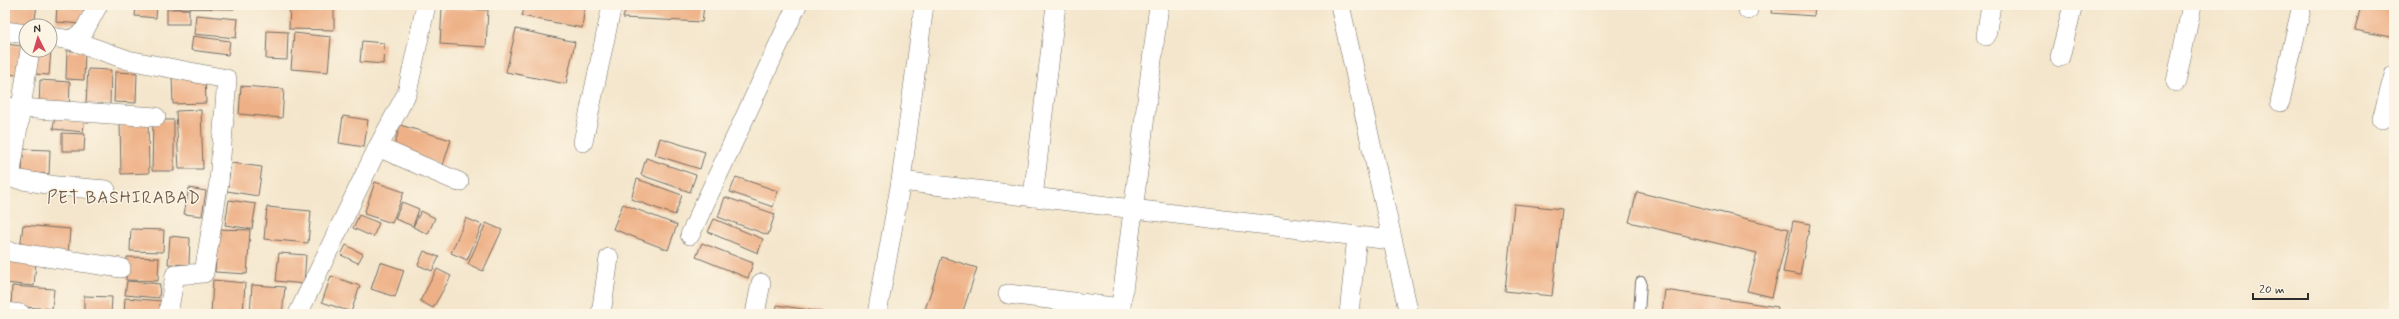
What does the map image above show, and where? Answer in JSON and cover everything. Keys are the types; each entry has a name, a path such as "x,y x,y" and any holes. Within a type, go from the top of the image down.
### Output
{"street":[{"path":"72,40 84,31 98,5"},
{"path":"298,314 378,147 407,93 426,5"},
{"path":"583,142 612,5"},
{"path":"690,235 797,5"},
{"path":"877,314 901,181 924,5"},
{"path":"1032,197 1056,5"},
{"path":"1008,294 1120,311 1159,5"},
{"path":"1340,5 1409,314"},
{"path":"1986,36 1991,5"},
{"path":"2060,57 2073,5"},
{"path":"2176,82 2192,5"},
{"path":"2280,102 2302,5"},
{"path":"5,31 18,33"},
{"path":"58,38 72,40 128,60 227,79 219,182 204,273 175,275 168,314"},
{"path":"28,58 13,109 8,178 57,186 106,190"},
{"path":"2382,119 2394,75"},
{"path":"13,109 156,117"},
{"path":"378,147 459,182"},
{"path":"901,181 1392,240"},
{"path":"1349,314 1357,236"},
{"path":"5,251 121,268"},
{"path":"601,314 609,258"},
{"path":"755,314 761,283"},
{"path":"5,312 21,314"}],"lane":[{"path":"1639,314 1641,282"}],"building":[{"path":"5,5 37,5 35,18 18,18 18,27 5,28"},
{"path":"57,5 84,5 82,24 58,22 58,18 56,18"},
{"path":"136,5 157,5 156,18 135,16"},
{"path":"173,5 234,5 234,9 173,8"},
{"path":"290,5 334,5 334,30 289,29"},
{"path":"525,5 585,5 582,28 522,16"},
{"path":"627,5 704,5 702,22 623,18"},
{"path":"1772,5 1815,5 1814,16 1771,13"},
{"path":"2361,5 2394,5 2391,37 2355,30"},
{"path":"442,8 488,10 486,47 440,44"},
{"path":"167,9 189,9 189,24 167,24"},
{"path":"196,15 238,19 236,38 194,34"},
{"path":"516,29 575,42 566,84 506,72"},
{"path":"267,31 288,32 287,60 266,59"},
{"path":"294,33 331,37 328,72 291,69"},
{"path":"193,36 230,41 228,55 191,50"},
{"path":"362,41 384,43 383,64 360,62"},
{"path":"5,44 18,46 18,58 20,58 18,75 5,74"},
{"path":"67,51 85,51 84,80 66,79"},
{"path":"35,58 50,58 49,75 34,74"},
{"path":"88,69 111,70 110,105 86,104"},
{"path":"115,72 137,73 136,103 114,102"},
{"path":"205,75 206,103 173,104 172,76"},
{"path":"40,80 70,82 69,109 39,108"},
{"path":"241,86 284,89 282,118 239,114"},
{"path":"201,110 203,169 179,169 176,111"},
{"path":"55,115 85,118 83,132 53,129"},
{"path":"343,116 368,120 364,147 339,143"},
{"path":"153,120 174,120 174,171 152,171"},
{"path":"120,122 148,122 149,173 121,174"},
{"path":"5,123 8,123 7,146 5,146"},
{"path":"400,125 451,140 443,165 393,150"},
{"path":"62,133 85,134 84,151 62,151"},
{"path":"660,138 705,152 700,169 655,155"},
{"path":"23,149 50,150 49,174 22,173"},
{"path":"646,158 696,175 690,192 641,175"},
{"path":"231,163 262,167 258,196 227,191"},
{"path":"736,177 778,191 773,207 730,192"},
{"path":"637,179 682,195 675,215 631,199"},
{"path":"375,182 404,192 392,223 364,214"},
{"path":"189,188 206,191 202,216 184,214"},
{"path":"1637,192 1789,229 1772,297 1747,291 1757,253 1629,222"},
{"path":"725,197 775,214 768,235 718,217"},
{"path":"229,200 256,204 252,229 225,225"},
{"path":"402,202 419,209 413,226 395,219"},
{"path":"623,204 677,225 668,250 613,229"},
{"path":"1514,204 1562,209 1552,296 1505,291"},
{"path":"267,207 311,211 308,243 264,239"},
{"path":"421,211 435,218 428,234 413,227"},
{"path":"359,215 379,223 373,237 353,228"},
{"path":"466,218 482,225 467,260 451,253"},
{"path":"714,219 763,239 758,253 708,232"},
{"path":"1793,221 1810,224 1800,275 1783,272"},
{"path":"486,223 502,230 483,271 468,264"},
{"path":"23,225 70,229 68,255 20,249"},
{"path":"131,229 164,230 163,252 130,251"},
{"path":"218,229 250,230 247,274 215,272"},
{"path":"170,236 190,238 189,265 168,264"},
{"path":"702,243 753,263 748,278 696,257"},
{"path":"346,245 363,254 358,263 341,255"},
{"path":"424,251 439,257 432,271 418,265"},
{"path":"279,253 306,255 304,284 276,281"},
{"path":"127,257 159,258 158,281 126,280"},
{"path":"942,257 977,268 962,314 937,314 925,310"},
{"path":"5,258 36,261 34,286 5,283"},
{"path":"380,262 404,270 395,297 371,289"},
{"path":"437,269 451,276 433,308 420,301"},
{"path":"331,276 360,286 351,312 322,302"},
{"path":"213,280 245,283 243,314 211,314"},
{"path":"127,281 160,284 159,298 125,295"},
{"path":"252,285 285,287 282,314 250,314"},
{"path":"12,286 54,289 52,309 11,306"},
{"path":"1665,290 1778,307 1777,314 1662,314"},
{"path":"84,296 112,297 111,314 84,314"},
{"path":"125,298 163,301 161,314 124,314"},
{"path":"777,305 822,312 822,314 776,314"}],"district":[{"name":"PET BASHIRABAD","path":"124,197"}]}
